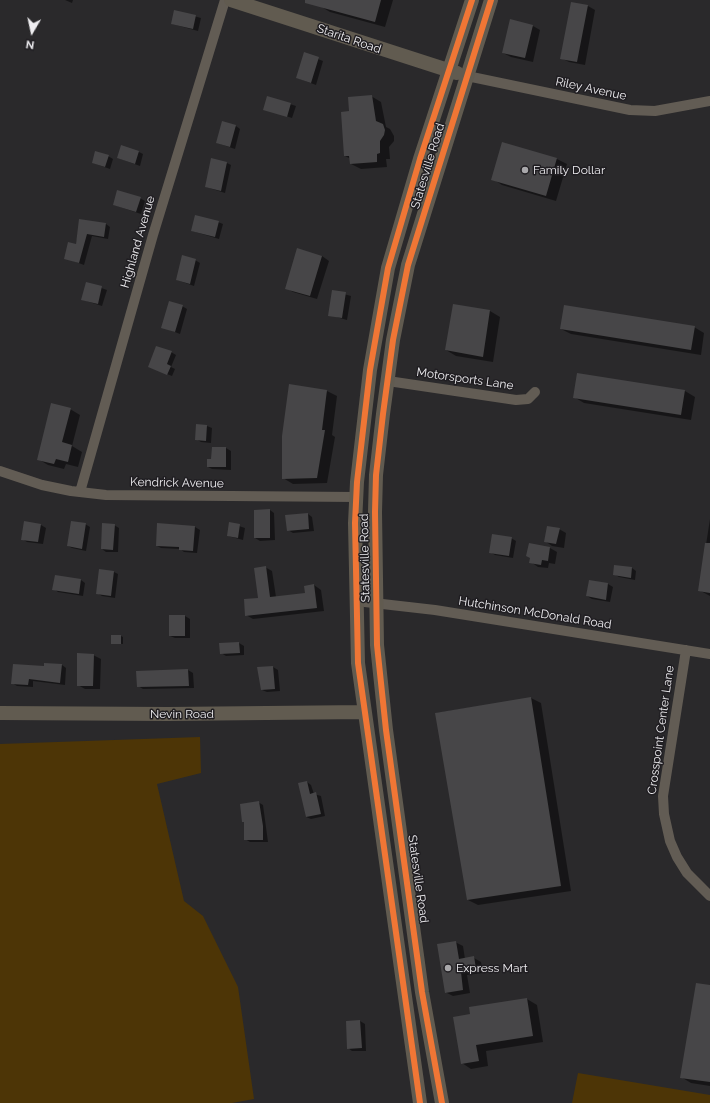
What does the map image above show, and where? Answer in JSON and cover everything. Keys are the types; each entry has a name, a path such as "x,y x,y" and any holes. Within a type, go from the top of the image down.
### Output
{"main road":[{"name":"Starita Road","path":"231,0 467,76"},
{"name":"Statesville Road","path":"420,1103 358,664 355,523 356,497 370,370 388,268 420,159 472,0"},
{"name":"Statesville Road","path":"442,1103 422,992 386,730 378,645 376,603 376,475 400,300 408,265 490,0"},
{"name":"Nevin Road","path":"0,713 176,714 365,712"}],"street":[{"name":"Highland Avenue","path":"80,492 155,228 225,0"},
{"name":"Riley Avenue","path":"467,76 630,110 655,111 710,101"},
{"name":"Motorsports Lane","path":"388,381 516,400 528,398 535,392"},
{"name":"Kendrick Avenue","path":"0,471 42,485 80,492 166,496 356,497"},
{"name":"Hutchinson McDonald Road","path":"356,601 435,610 710,654"},
{"name":"Crosspoint Center Lane","path":"686,650 663,796 664,814 670,841 677,857 687,873 710,896"}],"shaded area":[{"path":"200,737 201,773 157,784 184,901 203,916 238,987 254,1099 232,1103 0,1103 0,744"},
{"path":"578,1073 710,1095 710,1103 572,1103"}],"building":[{"path":"305,0 381,0 375,22 305,3"},
{"path":"571,2 588,5 577,62 560,59"},
{"path":"174,10 196,15 193,29 171,24"},
{"path":"510,19 533,25 525,58 502,53"},
{"path":"304,52 319,57 311,83 296,78"},
{"path":"372,95 376,121 383,124 385,130 380,141 380,153 377,154 377,162 350,164 349,156 344,156 341,112 349,111 348,97"},
{"path":"267,96 291,103 287,117 263,110"},
{"path":"222,121 236,125 230,147 216,143"},
{"path":"502,142 557,158 546,196 491,180"},
{"path":"121,145 139,151 135,164 117,158"},
{"path":"95,151 109,155 105,167 92,163"},
{"path":"211,158 227,162 221,191 205,187"},
{"path":"117,190 141,197 136,212 113,205"},
{"path":"195,215 219,221 215,237 191,231"},
{"path":"79,219 106,223 104,237 87,234 79,263 64,259 68,242 76,244"},
{"path":"297,248 322,256 310,296 285,289"},
{"path":"182,255 196,259 190,284 176,280"},
{"path":"86,282 102,286 98,304 81,300"},
{"path":"332,290 346,292 342,318 328,316"},
{"path":"169,301 183,305 175,332 161,328"},
{"path":"453,304 490,310 483,357 445,350"},
{"path":"564,305 695,326 691,350 560,329"},
{"path":"156,346 172,351 167,364 171,366 167,375 148,367"},
{"path":"577,373 685,390 681,415 573,398"},
{"path":"289,384 327,390 322,430 325,430 317,478 282,479 282,436"},
{"path":"51,403 71,408 62,442 72,445 68,462 56,459 54,464 37,460"},
{"path":"196,424 207,425 206,441 195,440"},
{"path":"212,447 226,447 226,467 207,467 207,459 211,459"},
{"path":"270,509 270,538 254,538 254,510"},
{"path":"308,513 309,529 287,531 285,515"},
{"path":"24,521 41,524 38,542 21,540"},
{"path":"71,521 86,523 82,549 67,546"},
{"path":"229,522 240,524 238,538 227,536"},
{"path":"102,523 115,524 113,550 101,549"},
{"path":"157,523 195,526 193,551 179,550 179,547 156,546"},
{"path":"547,526 560,528 556,544 544,542"},
{"path":"492,534 512,537 509,556 489,553"},
{"path":"529,543 550,547 548,561 542,560 541,565 529,563 530,558 526,556"},
{"path":"705,543 710,543 710,593 698,591"},
{"path":"614,565 632,567 631,578 613,575"},
{"path":"266,566 270,597 305,593 304,586 314,584 317,608 245,616 244,599 258,598 254,568"},
{"path":"99,569 114,571 111,596 96,594"},
{"path":"55,575 81,579 79,594 52,590"},
{"path":"589,580 608,583 606,600 586,596"},
{"path":"169,615 185,615 185,636 169,636"},
{"path":"111,635 121,635 121,644 111,644"},
{"path":"239,642 240,653 220,654 219,643"},
{"path":"77,653 94,654 93,686 77,686"},
{"path":"44,663 62,664 60,683 29,679 28,685 11,684 13,664 44,666"},
{"path":"273,666 275,689 261,690 257,667"},
{"path":"188,669 189,686 137,687 136,671"},
{"path":"531,697 561,886 467,900 435,713"},
{"path":"307,781 310,794 316,792 321,814 306,817 298,783"},
{"path":"259,801 263,826 263,840 244,840 244,822 242,822 240,804"},
{"path":"456,941 459,959 474,956 476,969 461,972 463,990 445,993 437,944"},
{"path":"696,983 710,985 710,1082 680,1078"},
{"path":"527,998 533,1036 476,1045 479,1061 461,1064 453,1017 470,1014 469,1007"},
{"path":"360,1020 362,1048 347,1049 346,1021"}],"cycle path":[{"path":"420,1103 358,663 355,523 357,482 370,370 388,268 420,159 472,0"},
{"path":"442,1103 422,992 386,730 377,645 375,512 376,475 393,340 408,265 491,0"}],"place":[{"name":"Family Dollar","path":"525,170"},
{"name":"Express Mart","path":"448,968"}]}
